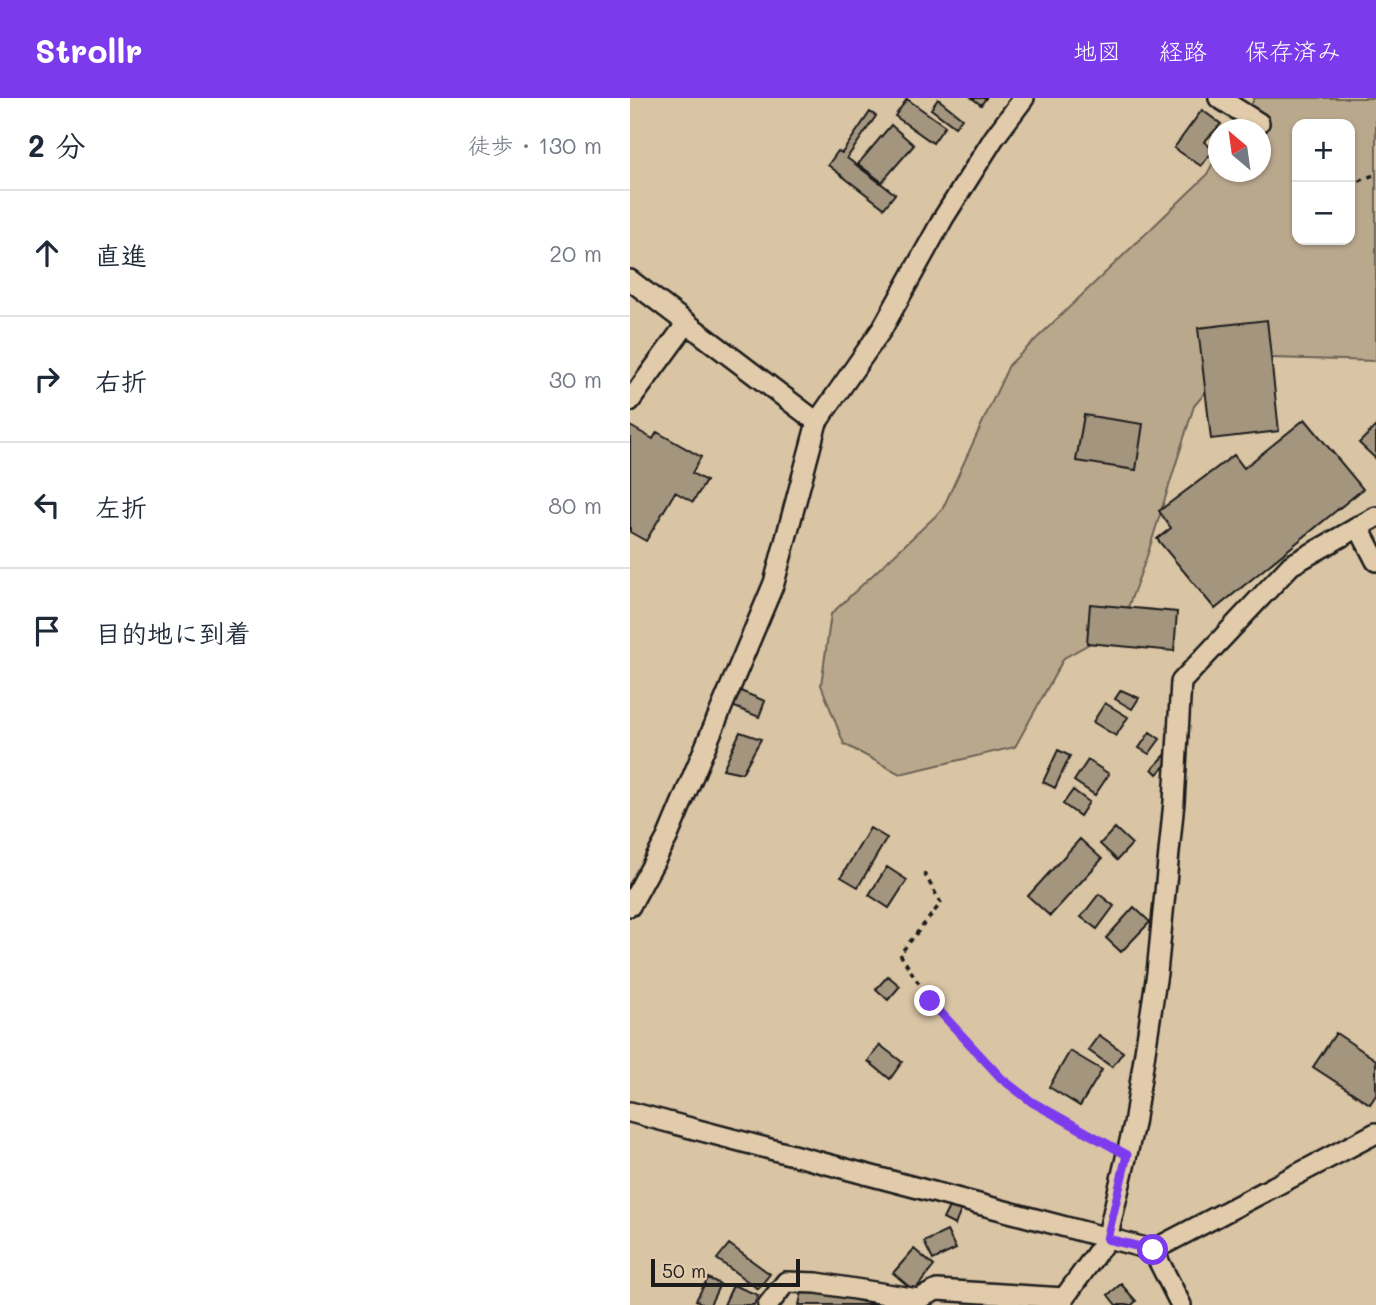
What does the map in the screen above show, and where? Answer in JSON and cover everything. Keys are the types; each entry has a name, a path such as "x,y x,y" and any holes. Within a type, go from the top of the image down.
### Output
{"street":[{"path":"630,906 667,838 774,583 817,422 882,329 944,218 994,138 1024,98"},
{"path":"1219,98 1253,119"},
{"path":"630,280 817,422"},
{"path":"630,401 687,323"},
{"path":"768,1305 786,1282 817,1283 918,1299 937,1290 1063,1301 1107,1239 1134,1124 1157,973 1174,802 1181,682 1291,565 1376,517"},
{"path":"1358,526 1376,561"},
{"path":"630,1112 1153,1250 1376,1133"},
{"path":"1153,1250 1181,1305"}],"path":[{"path":"1355,183 1376,174"},
{"path":"924,873 941,903 900,954 930,1001 1002,1079 1032,1102 1127,1155"}],"shaded area":[{"path":"1254,98 1376,98 1376,361 1235,357 1194,406 1147,556 1121,626 1064,658 1015,747 900,774 844,744 821,685 831,614 942,510 1009,365 1208,172 1208,182 1271,182 1271,119 1244,119"}],"building":[{"path":"972,98 986,98 981,105"},
{"path":"907,99 945,126 933,143 895,116"},
{"path":"938,99 962,118 955,127 931,109"},
{"path":"1202,110 1214,119 1208,119 1208,138 1204,142 1208,145 1208,157 1201,166 1174,148"},
{"path":"870,112 876,116 847,158 895,194 884,208 828,165 838,151 842,153"},
{"path":"891,125 914,145 882,182 858,164"},
{"path":"1267,320 1279,431 1211,439 1198,328"},
{"path":"1084,415 1143,424 1136,470 1076,461"},
{"path":"1305,419 1363,489 1215,609 1157,539 1171,528 1159,511 1234,455 1244,468"},
{"path":"630,426 653,439 657,432 701,457 692,473 706,481 693,502 675,492 646,541 630,532"},
{"path":"1376,426 1376,459 1359,443"},
{"path":"1090,604 1177,612 1174,651 1087,643"},
{"path":"738,690 765,701 759,717 732,706"},
{"path":"1121,690 1139,698 1132,709 1115,699"},
{"path":"1105,703 1128,717 1116,736 1093,722"},
{"path":"740,732 761,739 742,773 723,769"},
{"path":"1150,732 1160,739 1149,754 1139,748"},
{"path":"1058,750 1070,756 1055,788 1043,782"},
{"path":"1169,751 1174,756 1157,774 1152,769"},
{"path":"1088,760 1109,774 1095,795 1074,781"},
{"path":"1073,790 1089,802 1080,816 1063,804"},
{"path":"870,828 887,838 858,887 841,877"},
{"path":"1115,828 1132,844 1117,860 1100,844"},
{"path":"1080,839 1102,859 1050,916 1028,896"},
{"path":"887,867 907,880 889,908 869,895"},
{"path":"1099,894 1114,906 1097,929 1081,917"},
{"path":"1134,907 1150,922 1121,952 1106,938"},
{"path":"888,976 900,986 888,1000 876,989"},
{"path":"1336,1033 1376,1060 1376,1095 1370,1104 1313,1067"},
{"path":"1099,1035 1123,1052 1112,1067 1088,1050"},
{"path":"880,1045 902,1062 890,1079 868,1061"},
{"path":"1070,1051 1102,1070 1080,1106 1049,1087"},
{"path":"950,1205 961,1210 955,1225 943,1219"},
{"path":"947,1231 956,1249 933,1260 924,1242"},
{"path":"729,1244 770,1274 758,1289 717,1259"},
{"path":"914,1249 934,1266 914,1291 893,1273"},
{"path":"708,1278 720,1284 710,1305 705,1305 696,1300"},
{"path":"1121,1284 1136,1301 1132,1305 1116,1305 1108,1295"},
{"path":"733,1285 758,1295 754,1305 724,1305"},
{"path":"803,1287 876,1305 799,1305"}],"route":[{"path":"930,1001 1002,1079 1032,1102 1127,1155 1107,1239 1153,1250"}]}
